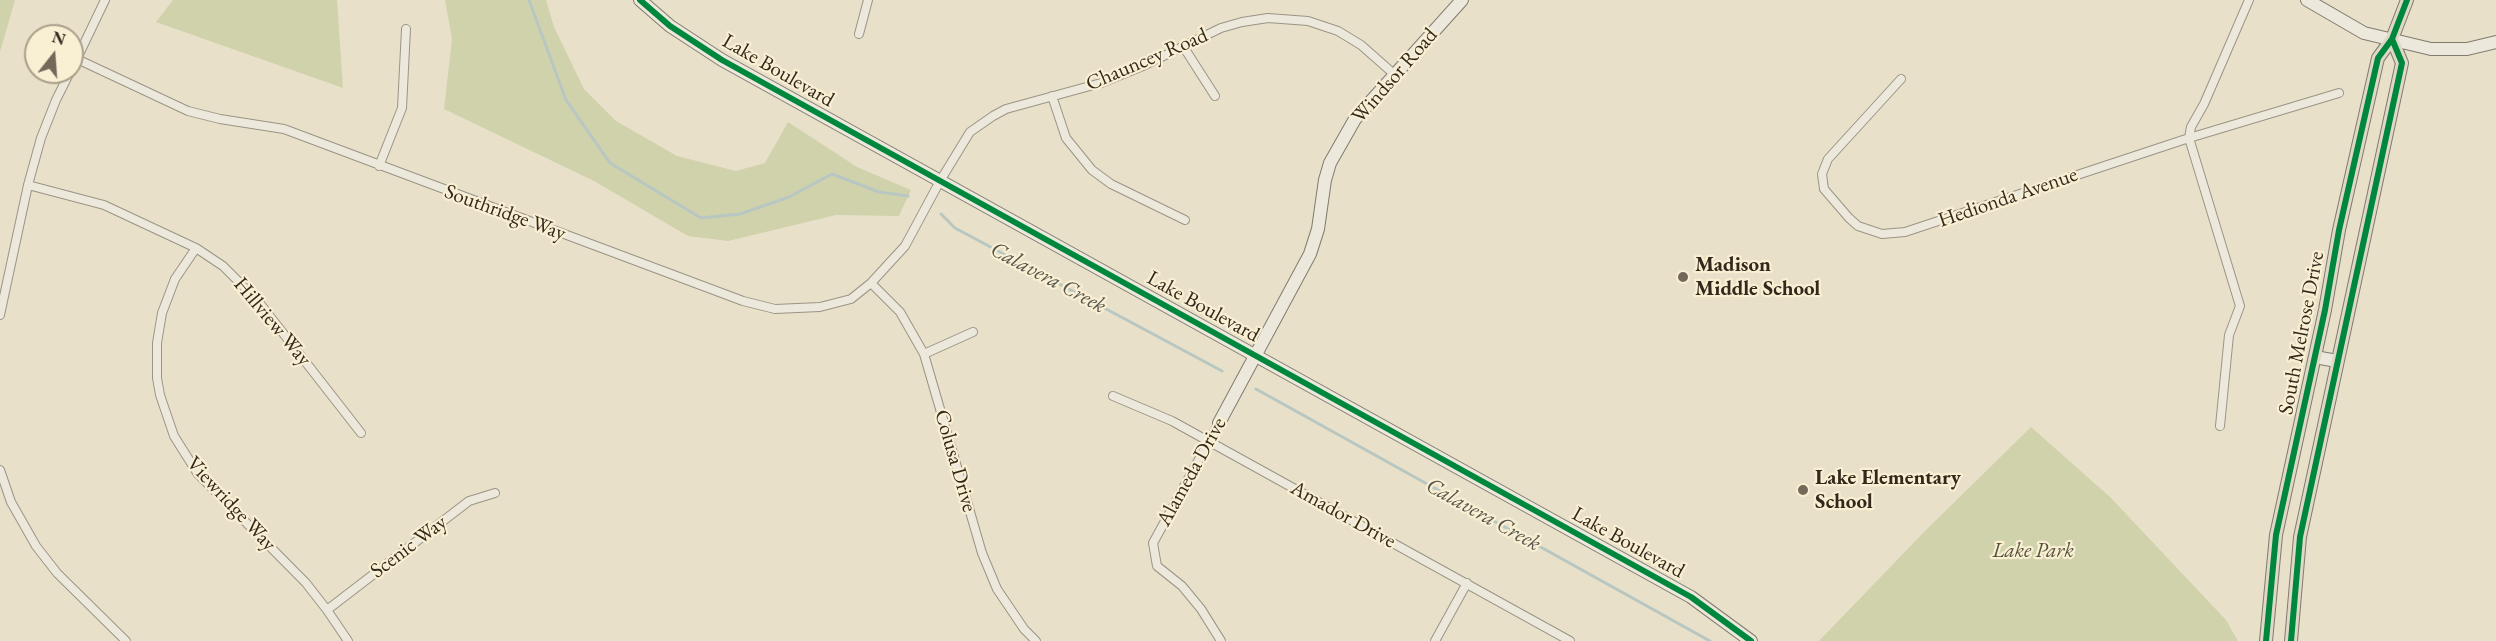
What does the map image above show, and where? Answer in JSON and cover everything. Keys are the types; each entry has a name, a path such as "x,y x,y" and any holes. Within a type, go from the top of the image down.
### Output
{"main road":[{"name":"Lake Boulevard","path":"640,0 670,26 722,60 1691,597 1751,641"},
{"name":"Windsor Road","path":"1257,356 1310,254 1318,229 1325,180 1330,163 1355,119 1462,0"},
{"path":"2307,0 2364,33 2431,50 2466,49 2496,42"},
{"name":"South Melrose Drive","path":"2266,641 2276,535 2315,357 2339,230 2378,58 2392,39 2407,0"},
{"name":"South Melrose Drive","path":"2291,641 2300,537 2402,63 2392,39"},
{"name":"Alameda Drive","path":"1219,423 1257,356"},
{"path":"2315,357 2337,361"}],"street":[{"path":"84,44 105,0"},
{"path":"858,34 868,0"},
{"path":"2220,426 2229,335 2240,306 2188,138 2191,127 2224,62 2249,0"},
{"name":"Chauncey Road","path":"913,231 970,132 993,116 1006,109 1101,83 1242,22 1268,18 1308,21 1338,31 1361,45 1395,75"},
{"path":"379,166 402,108 406,29"},
{"path":"1183,46 1215,96"},
{"name":"Southridge Way","path":"84,62 188,111 220,119 284,129 743,302 775,309 820,307 851,299 871,283 905,246 913,231"},
{"name":"Hedionda Avenue","path":"1901,79 1828,159 1822,174 1824,189 1849,219 1871,232 1882,234 1905,232 2188,138 2339,93"},
{"path":"0,315 28,184 41,138 64,84"},
{"path":"1052,96 1065,138 1092,170 1111,184 1185,220"},
{"name":"Hillview Way","path":"28,184 104,205 196,248 224,266 258,301 361,433"},
{"name":"Viewridge Way","path":"196,248 175,279 162,313 157,343 156,378 174,436 198,474 306,583 348,641"},
{"name":"Colusa Drive","path":"871,283 900,312 924,354 982,553 998,589 1024,629 1036,641"},
{"path":"924,354 973,332"},
{"name":"Amador Drive","path":"1113,396 1172,421 1570,641"},
{"name":"Alameda Drive","path":"1219,423 1153,543 1157,566 1201,609 1221,641"},
{"path":"0,470 11,502 36,546 57,573 126,641"},
{"name":"Scenic Way","path":"327,609 469,501 495,493"},
{"path":"1435,641 1467,584"}],"green space":[{"path":"0,0 15,0 0,52"},
{"path":"173,0 337,0 343,88 156,22"},
{"path":"445,0 546,0 554,27 584,89 616,121 677,156 736,171 765,163 788,122 857,167 911,190 899,216 836,215 728,241 688,236 594,181 444,109 452,39"},
{"name":"Lake Park","path":"2031,427 2110,497 2226,620 2238,641 1819,641 1924,532"}],"waterway":[{"name":"Calavera Creek","path":"529,0 566,100 610,163 701,218 740,214 789,197 832,174 879,192 908,196"},
{"name":"Calavera Creek","path":"941,214 955,228 1222,371"},
{"name":"Calavera Creek","path":"1256,389 1710,641"}],"cycle path":[{"path":"640,0 670,26 722,60 1691,597 1751,641"},
{"path":"2266,641 2276,535 2325,310 2339,230 2378,58 2392,39 2407,0"},
{"path":"2291,641 2300,537 2402,63 2392,39"}],"place":[{"name":"Madison Middle School","path":"1683,277"},
{"name":"Lake Elementary School","path":"1803,490"}]}
